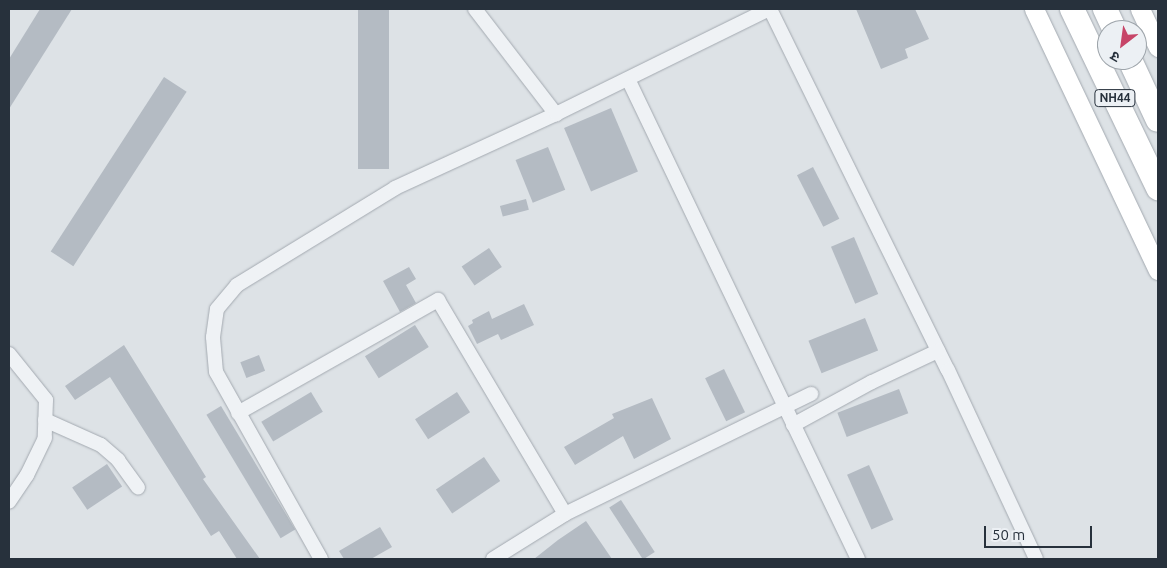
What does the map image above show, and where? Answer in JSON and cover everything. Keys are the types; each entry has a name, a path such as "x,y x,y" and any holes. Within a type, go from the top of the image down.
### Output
{"highway":[{"name":"NH44","path":"1072,9 1158,188"},
{"name":"NH44","path":"1135,70 1158,120"}],"street":[{"path":"321,559 216,372 212,337 217,309 236,285 395,188 556,114 770,9 938,351 1036,559"},
{"path":"1140,9 1158,47"},
{"path":"480,10 556,114"},
{"path":"1036,14 1158,270"},
{"path":"628,79 858,559"},
{"path":"238,413 438,300 565,514"},
{"path":"793,425 872,382 938,351"},
{"path":"9,354 46,400 45,438 27,475 9,502"},
{"path":"493,559 565,514 811,394"},
{"path":"45,420 101,445 118,460 138,488"}],"building":[{"path":"40,9 72,9 9,109 9,59"},
{"path":"358,9 389,9 389,169 358,169"},
{"path":"856,9 915,9 929,39 905,49 908,58 881,69"},
{"path":"164,77 187,92 73,266 51,251"},
{"path":"611,108 638,172 591,191 564,128"},
{"path":"548,147 565,190 533,203 516,160"},
{"path":"813,167 839,219 823,227 797,175"},
{"path":"526,199 529,210 503,217 500,206"},
{"path":"854,237 878,294 855,304 831,247"},
{"path":"489,248 502,267 475,286 462,266"},
{"path":"409,267 416,279 406,285 416,303 400,312 383,281"},
{"path":"524,304 534,325 501,340 498,334 477,344 468,326 473,323 472,320 489,311 492,319"},
{"path":"865,318 878,350 822,373 808,341"},
{"path":"415,325 429,347 379,378 365,356"},
{"path":"124,345 206,477 203,479 260,559 237,559 219,531 211,536 110,377 75,400 65,386"},
{"path":"259,355 265,371 246,378 240,362"},
{"path":"724,369 745,412 726,421 705,378"},
{"path":"899,389 908,413 847,437 837,413"},
{"path":"311,392 323,412 273,442 261,422"},
{"path":"457,392 470,412 428,439 415,419"},
{"path":"652,398 671,439 634,459 623,436 575,465 564,447 614,418 612,414"},
{"path":"221,406 295,529 281,538 206,415"},
{"path":"484,457 500,481 452,513 436,489"},
{"path":"107,464 122,486 87,510 72,487"},
{"path":"869,465 893,520 871,530 847,475"},
{"path":"621,500 655,552 643,559 609,508"},
{"path":"586,521 612,559 534,559 558,540"},
{"path":"380,527 392,547 371,559 344,559 339,551"}]}
